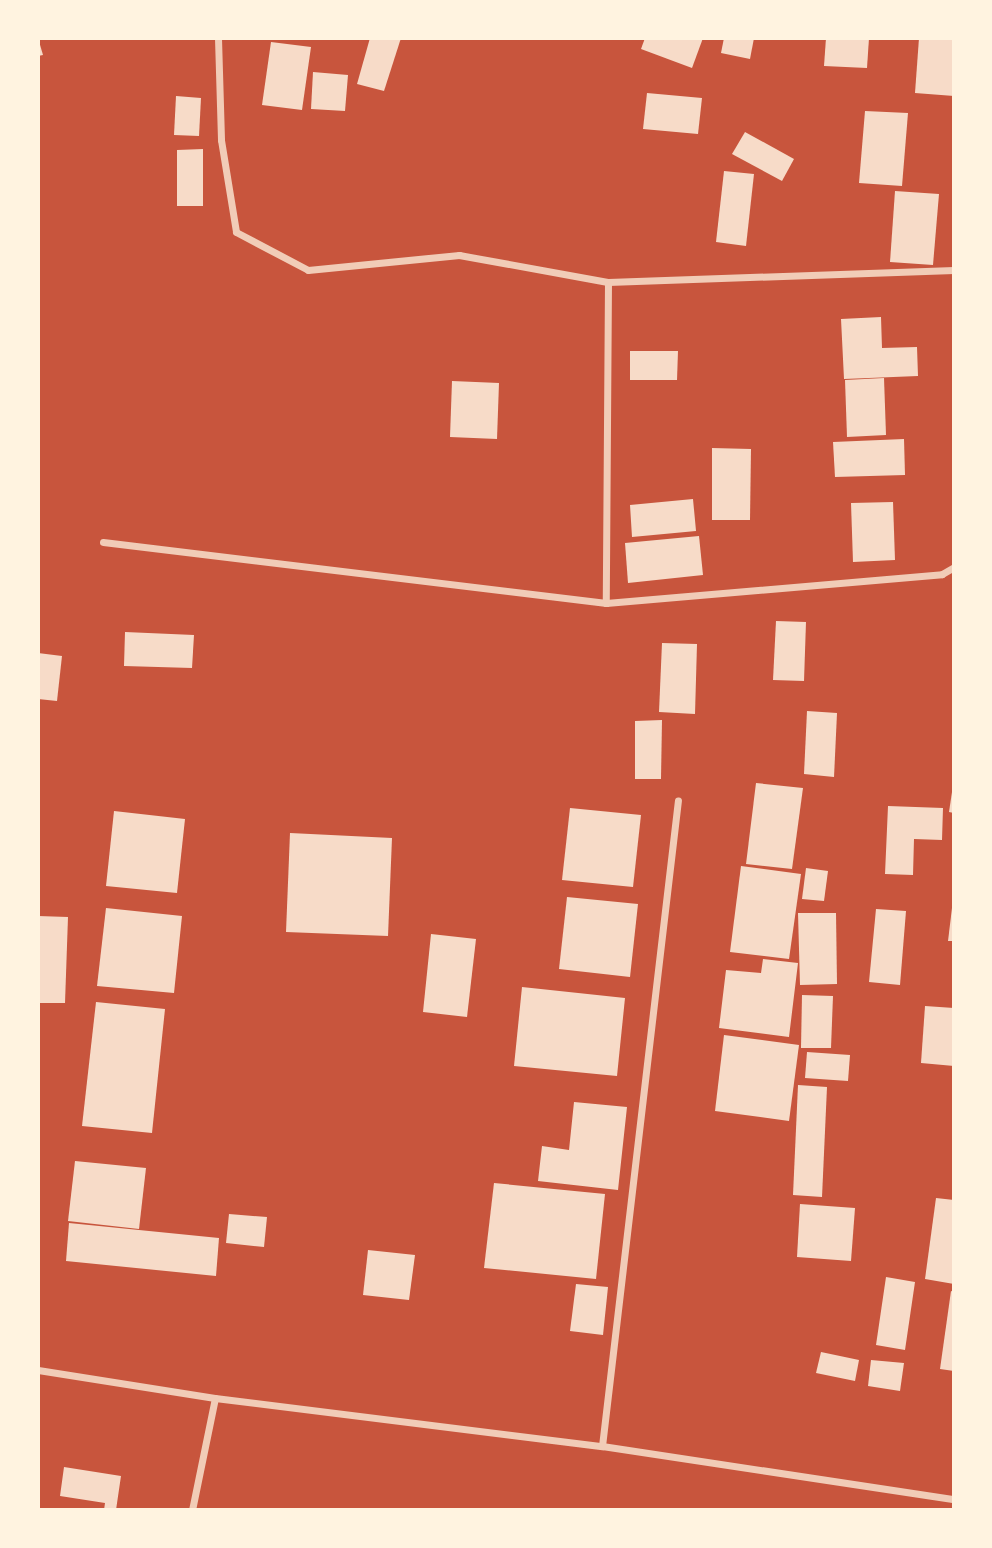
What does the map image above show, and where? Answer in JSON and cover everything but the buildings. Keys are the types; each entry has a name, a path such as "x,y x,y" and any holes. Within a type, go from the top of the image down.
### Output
{"street":[{"path":"218,38 221,140 236,232 308,270 459,255 608,282 954,270"},
{"path":"606,603 608,282"},
{"path":"103,542 606,603 942,574 954,567"},
{"path":"602,1446 678,800"},
{"path":"38,1370 215,1398 602,1446 954,1499"},
{"path":"192,1510 215,1398"}]}
